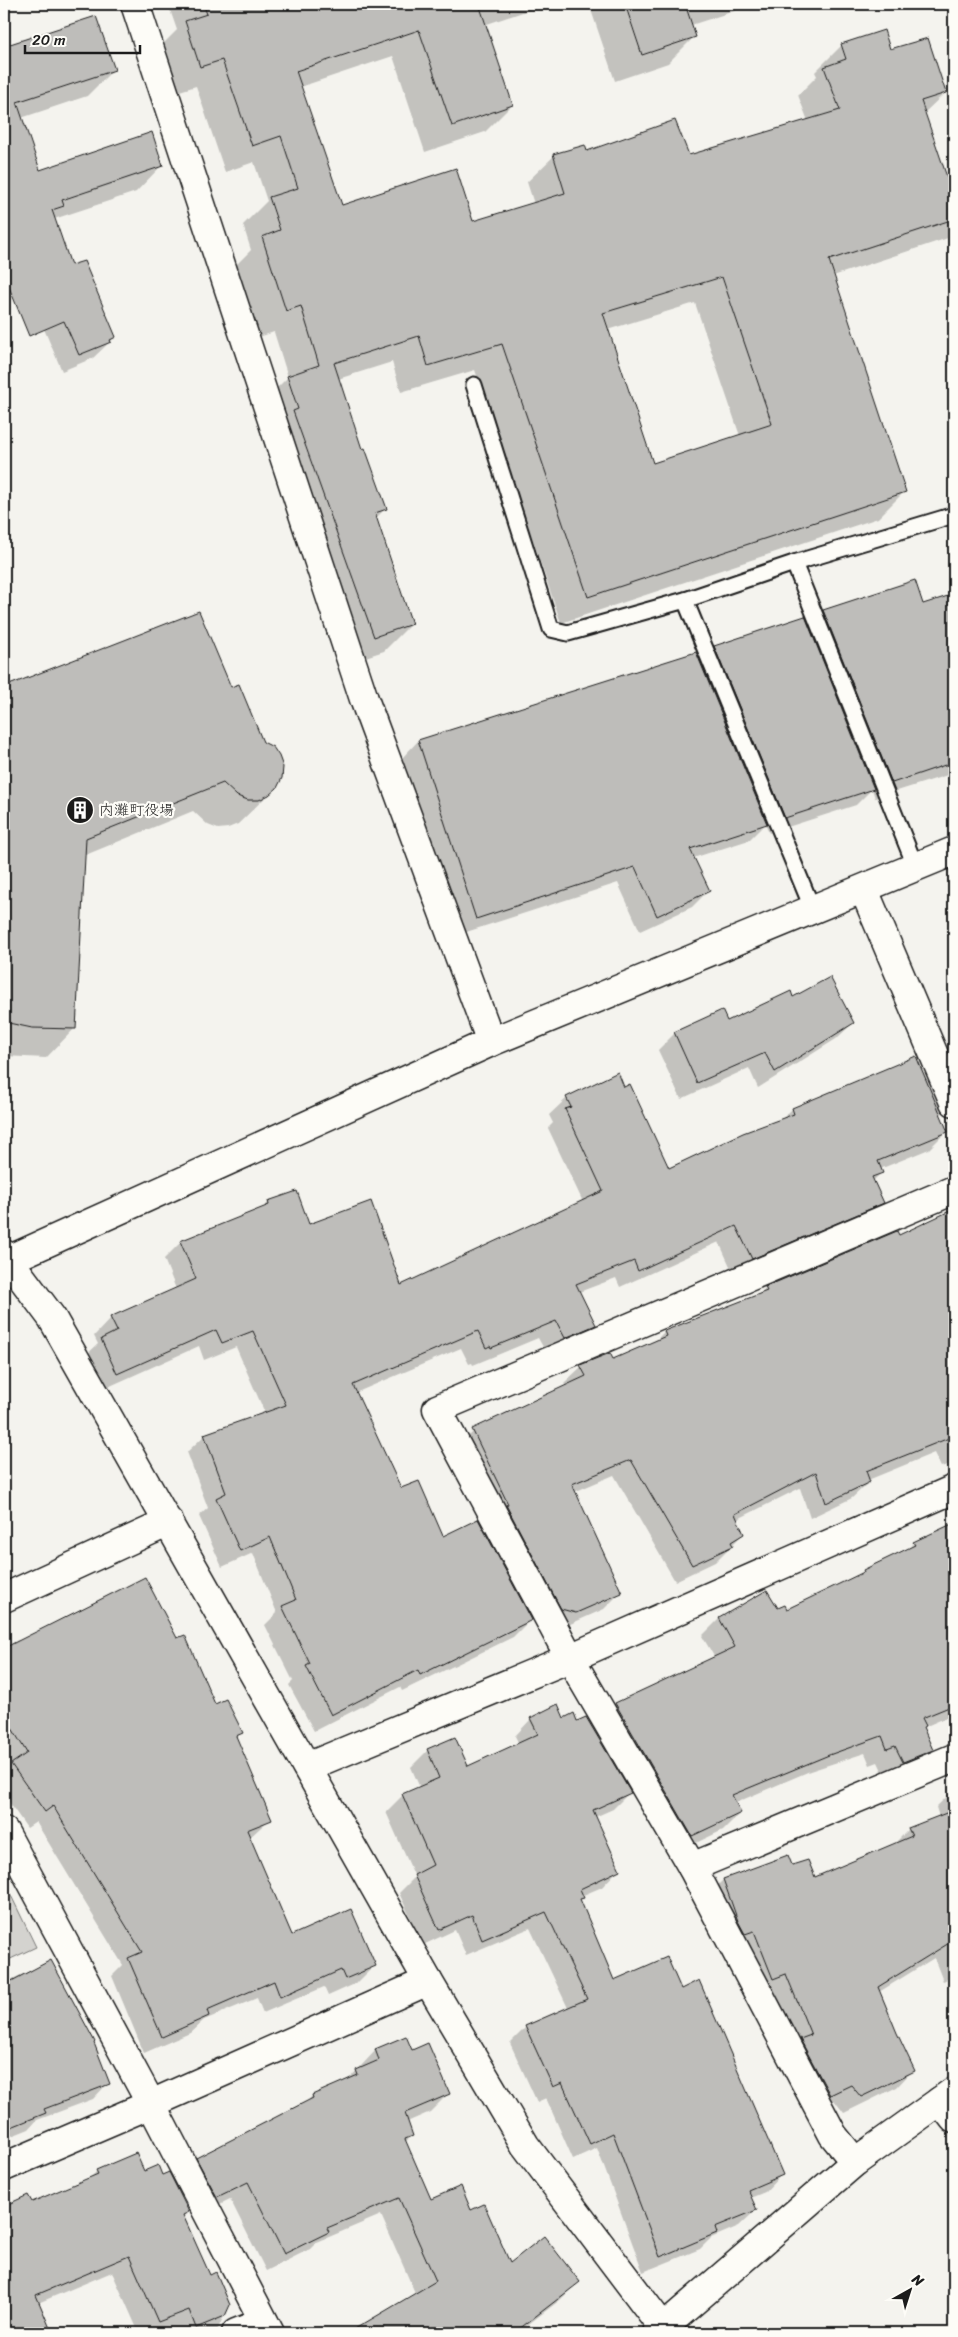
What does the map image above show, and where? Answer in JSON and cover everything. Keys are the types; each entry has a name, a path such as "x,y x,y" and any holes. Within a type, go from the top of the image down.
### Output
{"street":[{"path":"135,4 364,698 491,1042"},
{"path":"949,2104 856,2162 662,2332 525,2145 428,1981 52,1318 5,1259 491,1042 864,890 954,851"},
{"path":"864,890 954,1102"},
{"path":"856,2162 834,2135 692,1867 570,1658 437,1409 954,1190"},
{"path":"307,1767 570,1658 954,1489"},
{"path":"4,1598 169,1522"},
{"path":"692,1867 954,1758"},
{"path":"4,1831 151,2104 267,2328 236,2333"},
{"path":"4,2167 428,1981"}],"lane":[{"path":"474,385 551,629 568,632 684,600 794,563 954,515"},
{"path":"794,563 916,868"},
{"path":"684,600 813,910"}],"shaded area":[{"path":"4,1881 36,1947 4,1962"}],"building":[{"path":"203,4 479,4 513,105 452,126 419,30 296,71 342,205 456,168 473,221 565,193 553,154 585,145 587,151 675,120 689,155 840,110 824,67 846,59 841,44 884,30 890,49 928,38 946,93 921,101 948,180 954,178 954,219 829,260 906,492 588,597 502,344 428,366 419,336 334,363 362,449 365,448 387,509 375,513 412,624 374,637 293,411 298,409 287,376 319,365 301,306 286,311 262,237 280,230 269,197 298,188 281,136 252,146 222,60 200,67 185,21 207,14","holes":["722,277 772,424 653,463 603,313"]},
{"path":"625,4 685,4 696,37 642,55"},
{"path":"96,16 115,70 17,102 40,170 152,132 163,166 62,200 64,206 52,210 71,265 84,261 116,337 110,340 111,342 79,355 64,321 29,336 4,275 4,46"},
{"path":"915,580 923,604 954,594 954,762 892,783 823,610"},
{"name":"内灘町役場","path":"199,611 231,687 239,684 263,742 273,747 279,756 283,767 282,778 277,788 259,800 248,800 237,796 223,783 86,838 76,1029 32,1028 4,1022 4,687"},
{"path":"805,616 874,789 785,818 714,646"},
{"path":"696,652 767,824 690,849 710,891 657,916 635,867 476,919 418,740"},
{"path":"830,977 854,1023 775,1072 765,1053 697,1083 674,1032 722,1010 727,1021 791,991 793,997"},
{"path":"916,1056 948,1132 878,1161 883,1173 872,1177 884,1203 752,1259 736,1226 638,1271 634,1261 576,1284 596,1325 565,1338 556,1321 491,1348 490,1346 486,1348 478,1331 353,1385 401,1488 419,1481 443,1536 478,1519 532,1620 420,1675 418,1670 331,1715 306,1666 310,1664 282,1606 296,1600 270,1537 240,1551 216,1498 226,1493 204,1434 286,1405 253,1331 222,1343 216,1330 117,1374 101,1339 117,1331 110,1317 196,1279 180,1241 269,1205 268,1201 297,1191 309,1224 371,1201 401,1285 603,1191 565,1109 571,1107 566,1097 618,1072 624,1087 630,1084 669,1168 743,1133 794,1114 792,1108"},
{"path":"954,1209 954,1436 866,1471 870,1482 826,1503 816,1472 735,1514 744,1534 731,1542 733,1546 692,1565 631,1460 572,1484 622,1593 576,1613 561,1609 506,1505 508,1504 472,1429 586,1376 580,1365 610,1353 613,1359 666,1336 664,1331 767,1291 765,1287 897,1231 899,1235"},
{"path":"954,1523 954,1705 922,1718 926,1726 923,1727 933,1750 903,1762 895,1746 887,1749 882,1736 829,1755 732,1795 741,1813 692,1836 615,1703 735,1647 719,1618 767,1590 778,1608 785,1605 787,1609 864,1572 863,1570 915,1545 913,1542"},
{"path":"145,1577 177,1638 185,1635 215,1704 226,1699 243,1733 236,1736 272,1820 247,1830 292,1935 351,1909 376,1966 345,1979 341,1970 280,1997 274,1981 207,2010 209,2016 162,2037 128,1958 142,1952 53,1806 45,1812 11,1764 27,1753 4,1715 4,1648"},
{"path":"558,1704 564,1718 574,1713 577,1721 586,1717 631,1793 593,1810 620,1870 580,1889 584,1898 580,1899 614,1980 667,1957 681,1989 699,1980 783,2175 748,2190 757,2210 715,2227 717,2233 660,2257 613,2133 590,2144 562,2083 553,2087 525,2026 587,1999 546,1912 482,1940 472,1915 439,1930 414,1875 433,1865 402,1794 439,1778 427,1749 455,1737 468,1766 538,1734 530,1718"},
{"path":"954,1810 954,1940 878,1987 915,2071 861,2097 851,2085 830,2095 800,2039 811,2035 786,1974 773,1979 754,1931 745,1934 738,1921 723,1879 788,1855 792,1865 808,1860 815,1877 912,1836 908,1828"},
{"path":"51,1960 95,2042 110,2084 44,2109 46,2113 4,2130 4,1985"},
{"path":"406,2036 412,2050 428,2043 450,2094 405,2113 413,2136 405,2139 431,2199 461,2186 471,2210 484,2204 510,2263 544,2236 580,2282 514,2333 348,2333 436,2281 399,2198 327,2228 329,2232 284,2254 248,2182 217,2197 196,2158 313,2098 312,2095 358,2075 356,2070 379,2060 375,2049"},
{"path":"136,2153 144,2171 158,2165 162,2175 169,2172 189,2212 183,2215 210,2275 216,2272 230,2305 225,2316 196,2328 189,2310 158,2322 129,2256 36,2295 52,2333 4,2333 4,2206 28,2195 32,2202 98,2174 96,2170"}],"place":[{"name":"内灘町役場","path":"80,810"}]}
